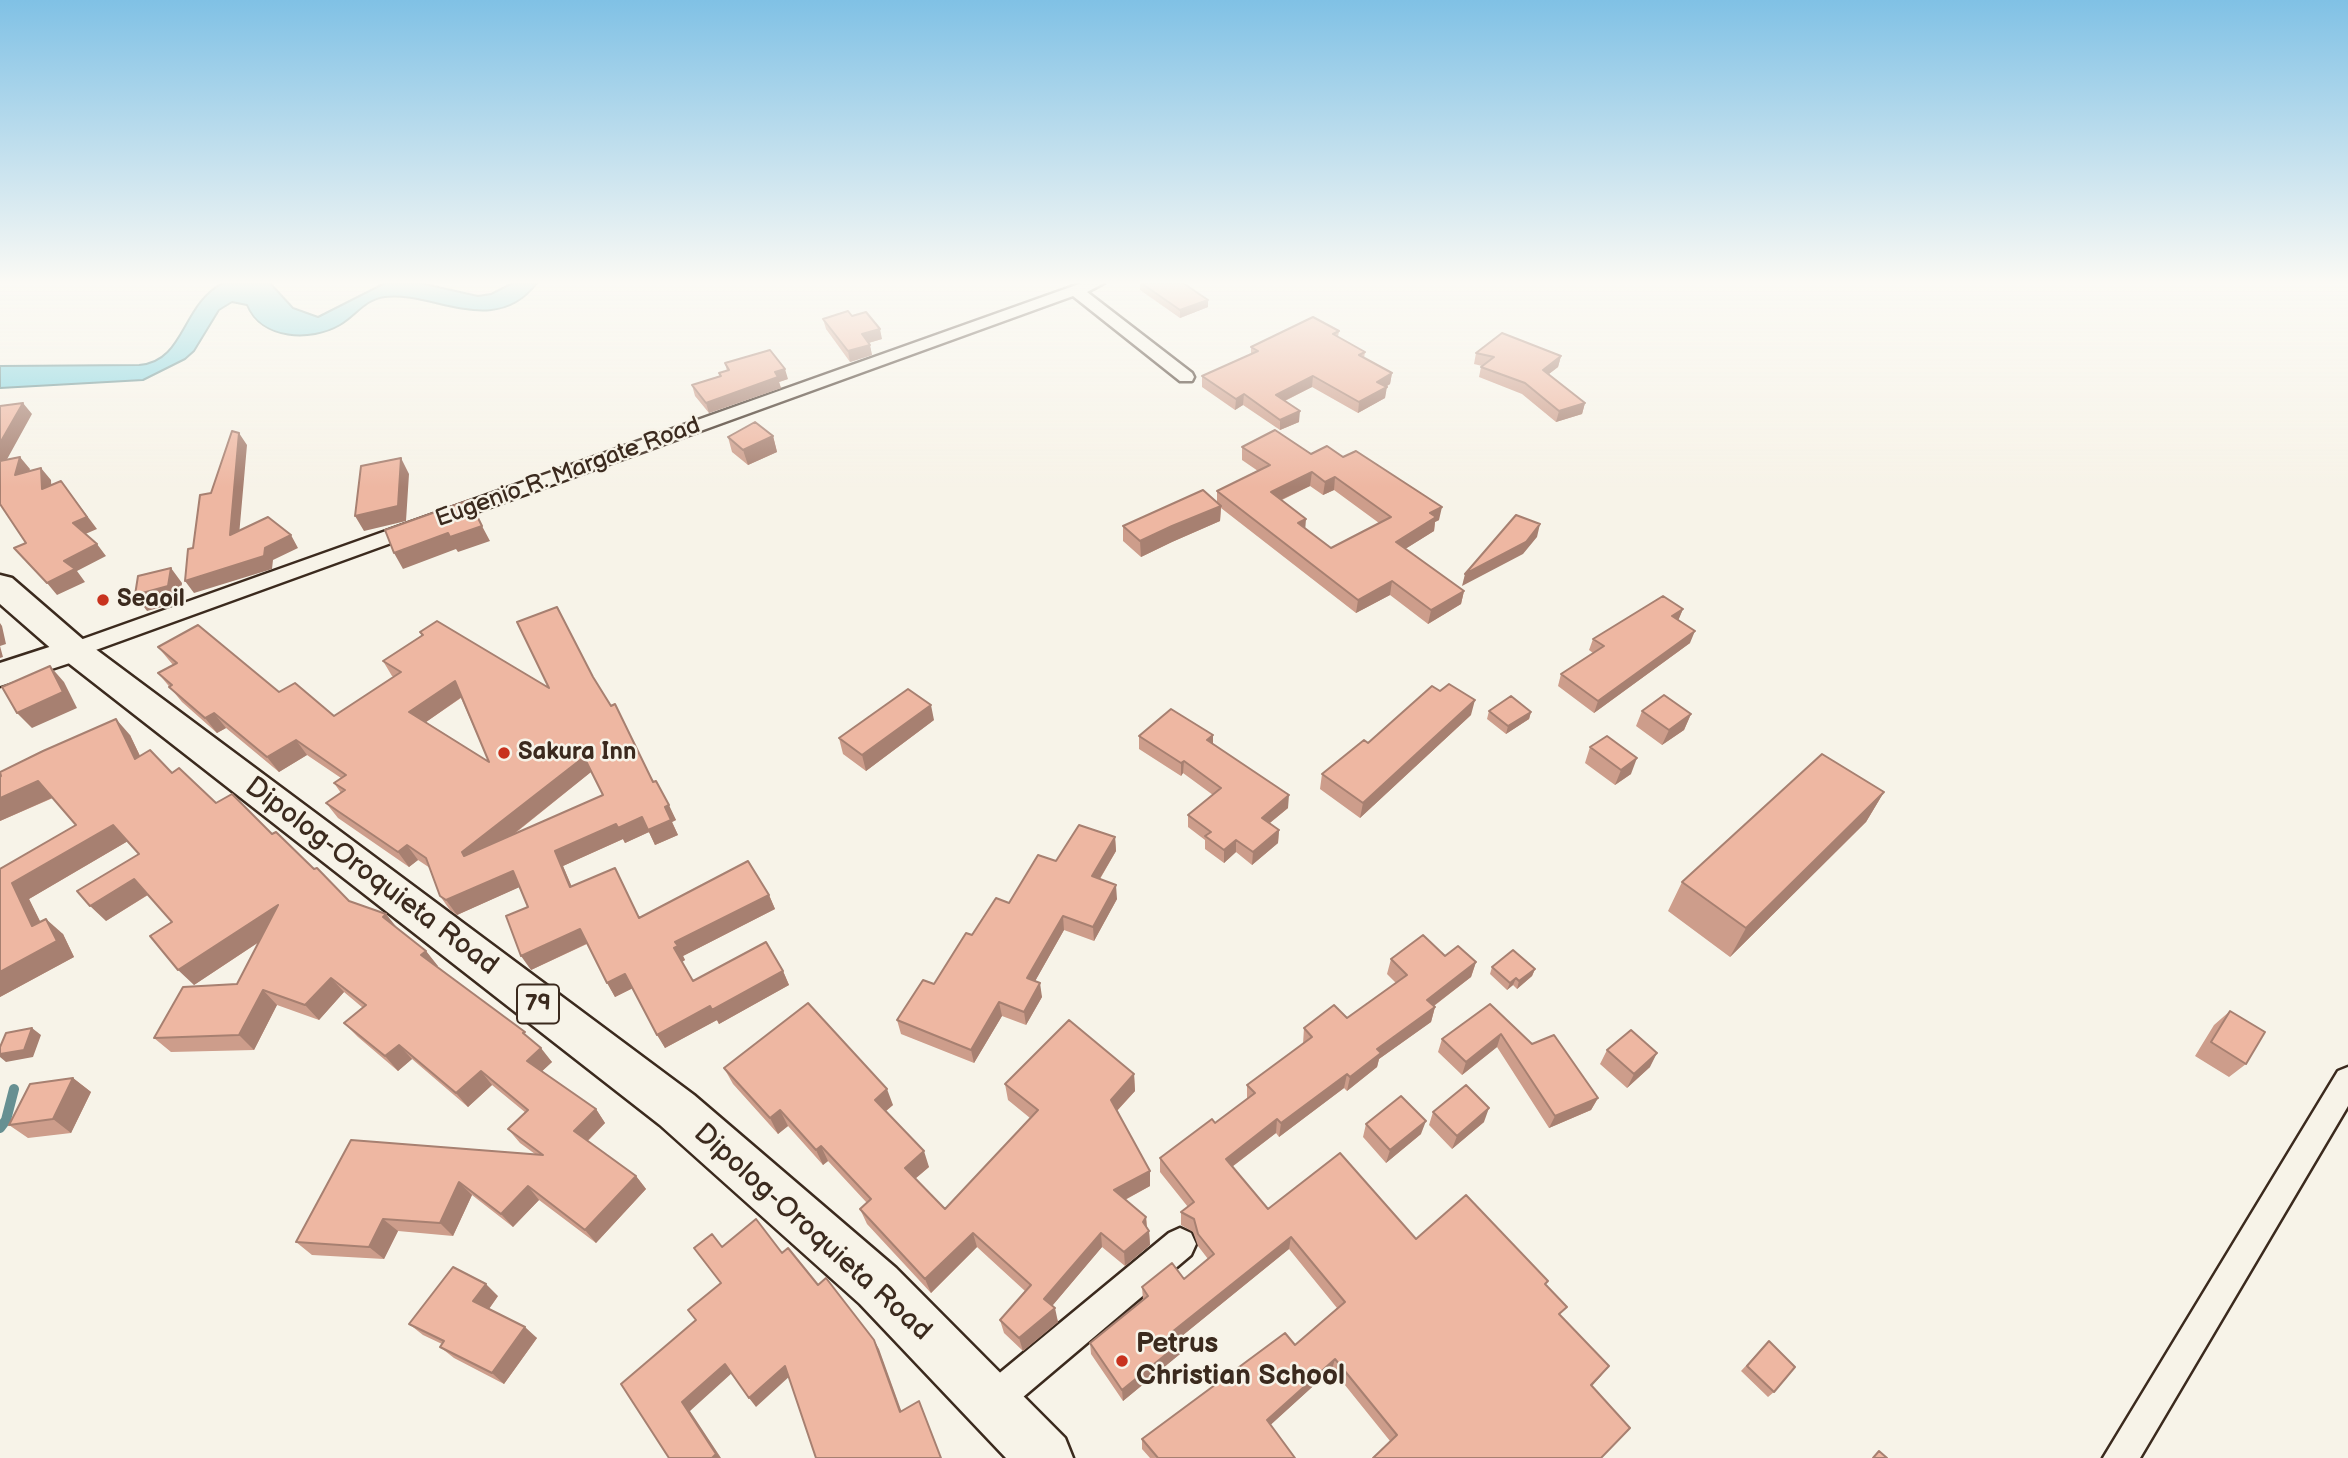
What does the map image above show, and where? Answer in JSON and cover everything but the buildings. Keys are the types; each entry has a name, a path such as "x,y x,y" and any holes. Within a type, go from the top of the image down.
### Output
{"main road":[{"name":"Dipolog-Oroquieta Road","path":"0,586 74,650 677,1110 878,1286 1045,1458"}],"street":[{"name":"Eugenio R. Margate Road","path":"0,675 905,351"},
{"path":"1153,351 1186,377"},
{"path":"2120,1458 2348,1080"},
{"path":"991,1402 1180,1244"}],"water":[{"path":"168,351 194,351 185,359 143,380 0,388 0,366 139,365"}],"waterway":[{"path":"0,1128 6,1120 14,1089"}],"place":[{"name":"Seaoil","path":"103,600"},
{"name":"Sakura Inn","path":"504,753"},
{"name":"Petrus Christian School","path":"1122,1361"}]}
